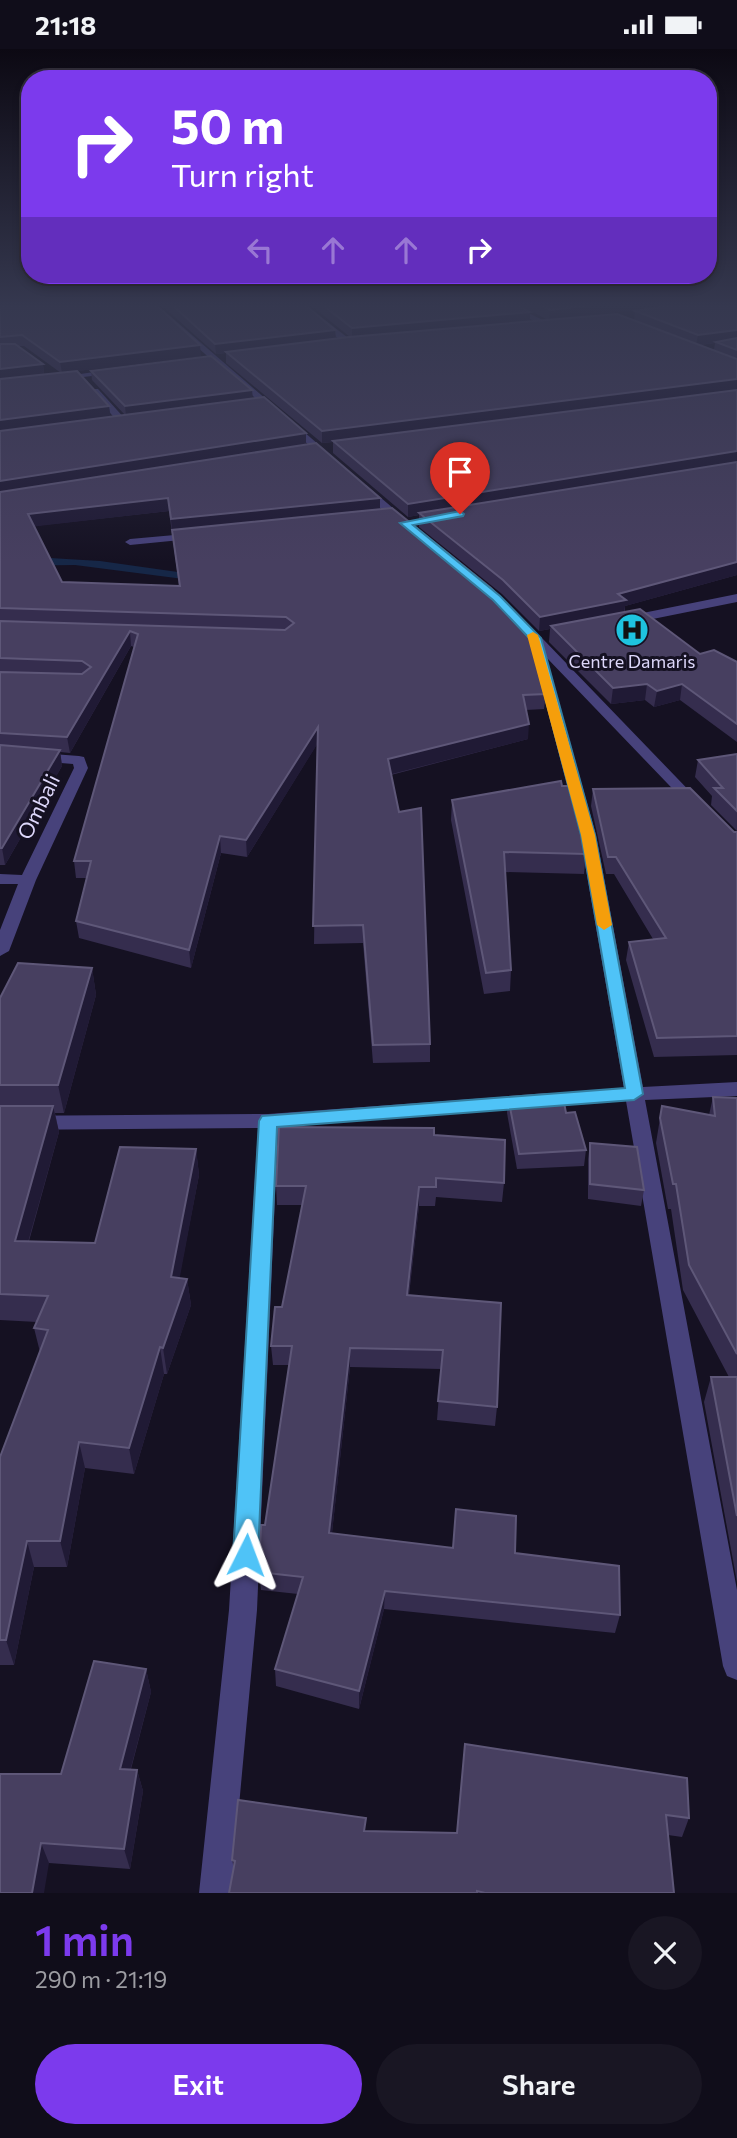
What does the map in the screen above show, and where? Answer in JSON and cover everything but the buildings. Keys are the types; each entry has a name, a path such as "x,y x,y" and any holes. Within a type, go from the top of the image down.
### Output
{"street":[{"path":"93,389 123,422"},
{"path":"248,389 336,464"},
{"path":"246,406 267,403"},
{"path":"110,424 135,421"},
{"path":"305,451 332,447"},
{"path":"354,480 405,523 417,526"},
{"path":"382,516 395,515"},
{"path":"130,542 206,535"},
{"path":"616,622 737,598"},
{"path":"710,819 536,634 588,835 737,1666"},
{"name":"Ombali","path":"0,754 79,760 81,768 27,880 0,951"},
{"path":"0,879 27,880"},
{"path":"0,1123 268,1121 737,1089"},
{"path":"215,1893 243,1610 268,1121"}],"waterway":[{"path":"0,563 75,562 199,578"}],"slow traffic":[{"path":"533,635 588,835 604,925"}],"place":[{"name":"Centre Damaris","path":"632,630"}],"route":[{"path":"246,1555 268,1121 634,1094 588,835 535,638 496,598 405,523 460,514"}]}
